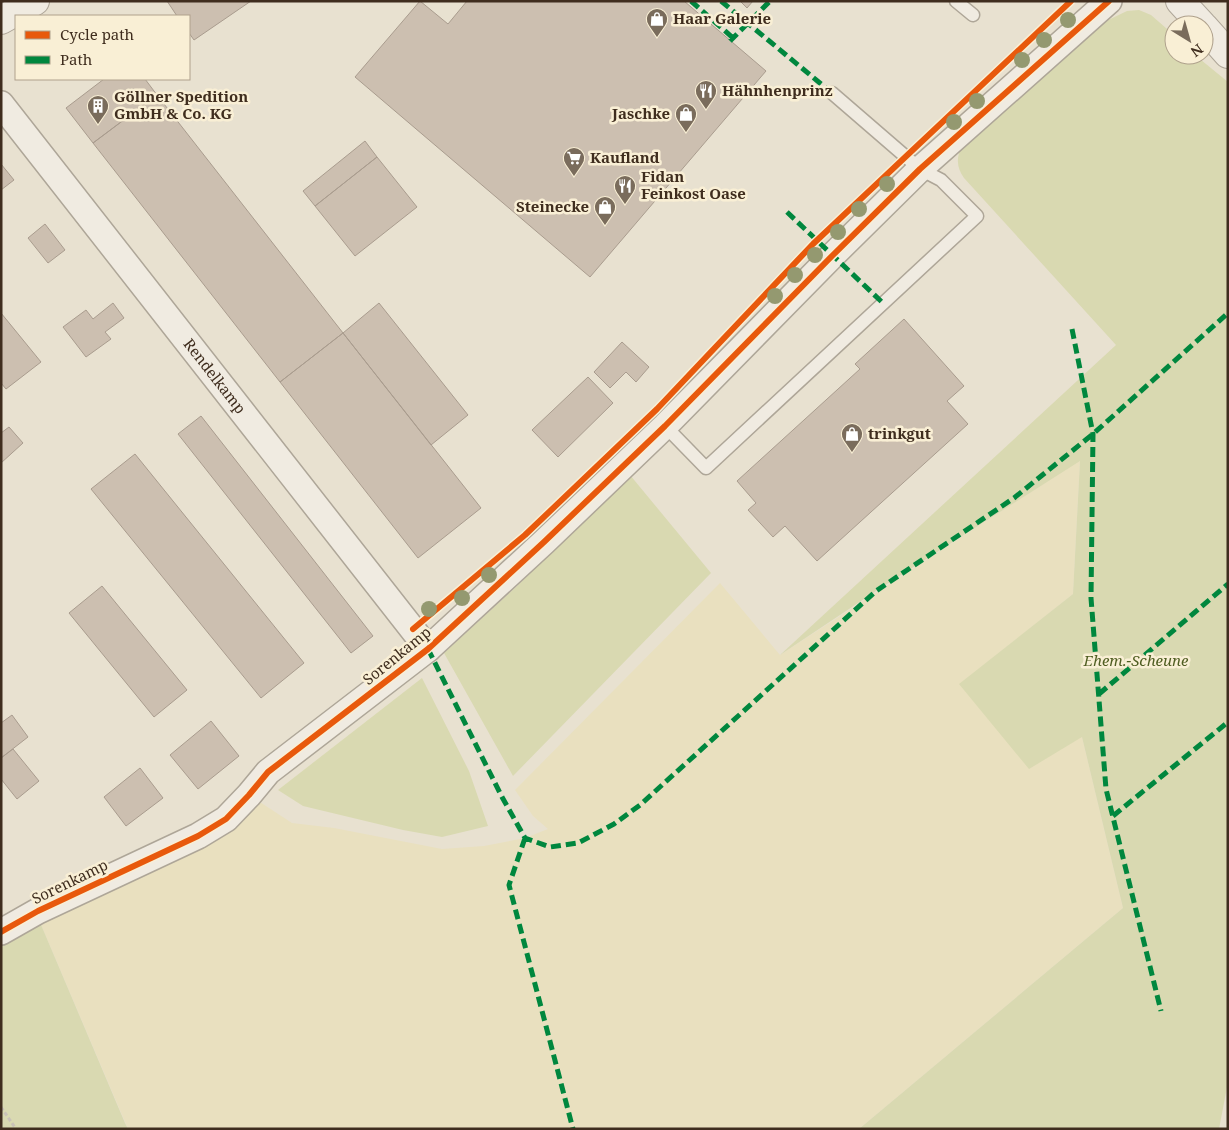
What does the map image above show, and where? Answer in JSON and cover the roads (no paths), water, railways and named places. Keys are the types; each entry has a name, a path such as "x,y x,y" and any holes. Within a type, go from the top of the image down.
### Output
{"street":[{"path":"1,20 35,1"},
{"name":"Sorenkamp","path":"1,932 38,911 198,836 226,819 268,772 428,649 544,542 665,426 920,168 1109,1"},
{"path":"1180,1 1193,15"},
{"path":"1214,32 1228,41"},
{"path":"1214,38 1228,54"},
{"name":"Rendelkamp","path":"1,104 428,649"}],"lane":[{"path":"956,1 973,15"},
{"path":"665,426 706,468 977,216 941,180 920,168 832,93"}],"place":[{"name":"Haar Galerie","path":"657,38"},
{"name":"Hähnhenprinz","path":"706,110"},
{"name":"Göllner Spedition GmbH & Co. KG","path":"98,125"},
{"name":"Jaschke","path":"686,133"},
{"name":"Kaufland","path":"574,177"},
{"name":"Fidan Feinkost Oase","path":"625,205"},
{"name":"Steinecke","path":"605,226"},
{"name":"trinkgut","path":"852,453"}],"park label":[{"name":"Ehem.-Scheune","path":"1136,661"}]}
